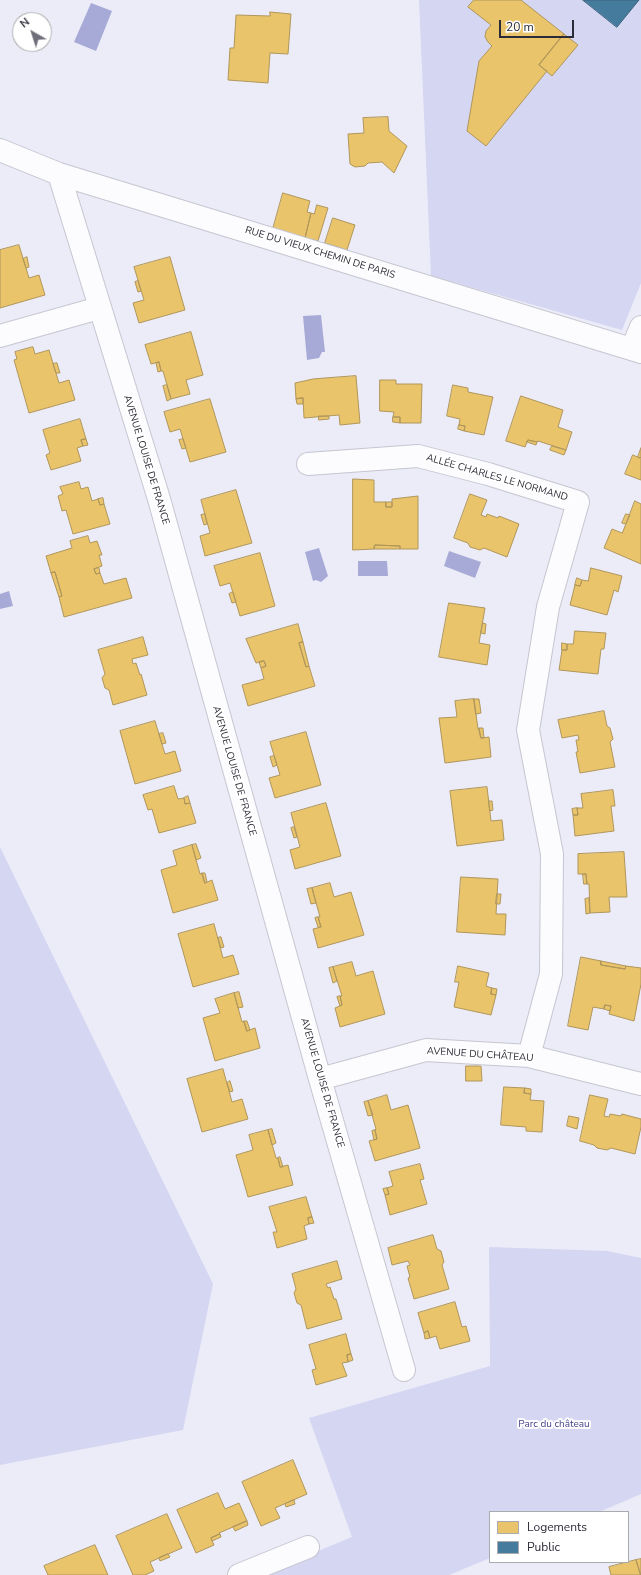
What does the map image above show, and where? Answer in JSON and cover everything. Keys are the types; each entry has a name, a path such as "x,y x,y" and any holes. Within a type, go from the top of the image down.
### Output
{"street":[{"name":"RUE DU VIEUX CHEMIN DE PARIS","path":"0,150 59,174 637,350"},
{"name":"AVENUE LOUISE DE FRANCE","path":"59,174 159,499 320,1079 404,1370"},
{"path":"0,336 99,308"},
{"path":"637,350 641,326"},
{"name":"ALLÉE CHARLES LE NORMAND","path":"308,464 418,456 488,474 578,502 548,607 528,730 552,854 551,974 529,1056"},
{"name":"AVENUE DU CHÂTEAU","path":"320,1079 426,1050 529,1056 641,1084"},
{"path":"239,1575 308,1546"}],"green space":[{"path":"419,0 641,0 641,283 622,330 431,276"},
{"path":"0,847 213,1284 183,1430 0,1465"},
{"name":"Parc du château","path":"489,1247 607,1251 641,1258 641,1494 601,1511 489,1511 489,1558 449,1575 260,1575 352,1537 309,1418 490,1366"}],"shaded area":[{"path":"91,3 112,11 96,51 74,42"},
{"path":"321,315 325,352 322,352 319,358 307,360 303,316"},
{"path":"319,548 328,576 321,582 316,580 313,581 305,552"},
{"path":"449,551 481,562 475,578 444,566"},
{"path":"358,561 387,561 388,576 358,576"},
{"path":"9,591 13,606 0,609 0,594"}],"building: Logements":[{"path":"474,0 521,0 564,34 539,65 547,71 486,146 467,131 479,61 492,46 485,37 486,31 491,25 468,7"},
{"path":"270,12 291,14 288,54 270,53 268,83 228,80 230,48 234,48 236,15 270,16"},
{"path":"564,34 578,45 552,76 539,65"},
{"path":"388,117 389,131 407,146 394,173 382,162 368,163 365,166 355,167 350,164 348,134 364,133 363,118"},
{"path":"283,193 310,201 307,212 311,213 305,238 273,229"},
{"path":"317,205 328,208 318,241 305,238 311,213 314,214"},
{"path":"333,218 355,225 347,250 325,243"},
{"path":"19,245 29,278 39,275 45,295 0,308 0,250"},
{"path":"27,257 29,267 26,268 23,259"},
{"path":"170,257 185,310 139,323 133,303 144,300 134,267"},
{"path":"138,281 141,291 138,292 135,282"},
{"path":"191,332 203,375 186,380 190,394 171,399 159,362 151,364 145,345"},
{"path":"33,347 35,354 49,350 59,383 69,380 75,400 29,413 14,360 17,359 15,352"},
{"path":"159,362 161,371 158,372 156,363"},
{"path":"57,363 60,373 56,373 53,364"},
{"path":"356,376 360,423 340,425 339,415 304,418 303,398 296,399 295,383 313,379"},
{"path":"380,380 396,380 396,384 422,384 421,423 400,423 400,417 393,417 394,412 380,411"},
{"path":"167,385 171,399 167,401 163,386"},
{"path":"453,385 468,388 468,392 493,397 484,435 464,431 465,426 459,425 460,419 447,416"},
{"path":"521,396 563,410 558,427 572,432 566,450 538,441 528,440 525,447 506,441"},
{"path":"303,398 303,404 297,404 296,399"},
{"path":"210,399 226,452 190,462 180,429 170,432 164,412"},
{"path":"319,416 329,416 329,419 319,420"},
{"path":"393,417 400,417 400,423 393,422"},
{"path":"80,419 86,439 81,440 83,446 77,448 81,461 51,470 46,455 50,453 43,430"},
{"path":"459,425 465,426 464,431 458,429"},
{"path":"86,439 88,445 83,446 81,440"},
{"path":"183,439 186,448 182,449 179,440"},
{"path":"528,440 537,442 536,445 527,442"},
{"path":"552,446 566,450 564,455 550,450"},
{"path":"641,448 641,457 640,458 638,457"},
{"path":"633,455 640,458 641,457 641,480 625,474"},
{"path":"353,479 374,480 374,502 386,502 386,507 392,507 392,499 418,496 418,549 400,549 400,546 375,545 374,549 353,550"},
{"path":"79,482 81,489 88,487 92,501 98,499 100,505 104,504 110,524 73,534 66,510 62,511 58,496 63,494 60,487"},
{"path":"236,490 252,543 205,556 200,536 210,533 201,500"},
{"path":"470,494 487,500 481,515 486,517 487,514 498,518 499,516 519,524 507,557 484,548 480,550 470,547 468,543 454,538"},
{"path":"103,498 104,504 100,505 98,499"},
{"path":"635,501 641,504 641,564 604,548 612,529 622,533"},
{"path":"386,502 392,502 392,507 386,507"},
{"path":"205,514 207,524 204,525 201,515"},
{"path":"626,514 630,515 626,524 622,523"},
{"path":"88,536 90,543 97,541 102,555 99,555 102,566 94,569 96,574 100,573 104,584 126,578 132,598 64,617 59,597 62,596 55,572 51,573 46,556 72,548 70,541"},
{"path":"375,545 400,546 400,549 374,549"},
{"path":"260,553 275,606 240,616 230,583 220,586 214,566"},
{"path":"99,568 100,573 96,574 94,569"},
{"path":"591,568 622,576 618,592 614,590 607,615 570,605 575,585 580,586 582,580 588,581"},
{"path":"55,572 62,596 59,597 51,573"},
{"path":"577,578 582,580 580,586 575,585"},
{"path":"233,592 236,602 232,603 229,594"},
{"path":"449,603 485,608 479,643 490,645 487,665 439,657"},
{"path":"483,623 486,624 485,634 481,633"},
{"path":"298,624 303,642 299,643 306,667 309,666 315,686 248,706 242,685 264,679 261,668 266,666 264,661 256,663 246,639"},
{"path":"575,631 606,633 604,649 601,649 598,674 559,670 562,650 567,650 567,644 573,644"},
{"path":"143,637 148,655 132,659 133,664 136,663 140,675 141,674 147,695 113,705 109,690 105,688 102,678 105,674 98,650"},
{"path":"303,642 309,666 306,667 299,643"},
{"path":"562,643 567,644 567,650 562,650"},
{"path":"264,661 266,666 261,668 259,662"},
{"path":"474,699 479,699 481,713 476,714"},
{"path":"474,699 478,729 479,728 481,738 489,737 491,757 445,763 439,718 457,717 455,701"},
{"path":"604,711 607,726 610,728 613,739 610,742 615,767 580,773 576,752 578,752 576,740 579,740 578,735 562,738 558,720"},
{"path":"155,721 165,754 175,751 181,771 135,784 120,731"},
{"path":"479,728 483,728 484,738 481,738"},
{"path":"306,732 321,785 275,798 269,778 280,775 270,742"},
{"path":"163,733 166,743 162,744 159,734"},
{"path":"274,756 277,765 273,767 270,757"},
{"path":"174,786 178,799 184,798 185,804 190,803 196,823 159,833 152,809 148,810 143,795"},
{"path":"487,787 491,821 502,820 504,840 457,846 450,791"},
{"path":"613,790 615,806 611,806 614,831 575,836 573,815 578,815 577,808 583,808 581,794"},
{"path":"188,796 190,803 185,804 184,798"},
{"path":"489,801 492,801 493,810 490,811"},
{"path":"326,803 341,856 295,869 290,850 300,847 291,813"},
{"path":"577,808 578,815 573,815 572,809"},
{"path":"294,827 297,837 294,838 291,828"},
{"path":"196,844 201,858 196,860 192,845"},
{"path":"192,845 200,874 202,873 205,883 212,880 218,900 173,913 161,870 177,865 173,851"},
{"path":"624,852 627,897 609,897 610,912 590,913 589,884 587,884 586,874 578,874 578,854"},
{"path":"202,873 205,873 207,882 205,883"},
{"path":"583,874 586,874 587,884 584,884"},
{"path":"461,877 498,879 496,914 506,914 505,935 457,932"},
{"path":"330,883 334,897 351,892 364,935 318,948 313,929 321,927 318,917 320,917 312,888"},
{"path":"312,888 316,903 311,904 307,889"},
{"path":"497,894 501,894 500,904 496,904"},
{"path":"589,898 590,913 586,914 585,899"},
{"path":"318,917 321,927 318,927 315,918"},
{"path":"214,924 223,958 233,955 239,974 193,987 178,934"},
{"path":"221,937 224,947 221,948 218,938"},
{"path":"581,957 601,961 601,965 625,969 626,966 641,968 641,984 634,1021 609,1014 611,1006 605,1005 604,1009 593,1007 588,1030 568,1026"},
{"path":"601,961 626,966 625,969 601,965"},
{"path":"352,962 356,976 373,971 385,1014 340,1027 335,1008 342,1005 340,996 342,996 333,967"},
{"path":"458,966 489,973 486,986 492,988 491,994 496,995 491,1015 454,1007 459,982 455,982"},
{"path":"333,967 337,981 333,983 329,968"},
{"path":"492,988 497,989 496,995 491,994"},
{"path":"239,992 243,1007 238,1008 234,993"},
{"path":"234,993 242,1022 244,1021 247,1031 255,1028 260,1048 215,1061 203,1018 220,1013 215,999"},
{"path":"340,996 342,1005 340,1006 337,997"},
{"path":"605,1005 611,1006 610,1011 604,1009"},
{"path":"244,1021 247,1021 250,1030 247,1031"},
{"path":"466,1066 481,1066 482,1081 466,1081"},
{"path":"223,1069 232,1102 242,1099 248,1119 202,1132 187,1079"},
{"path":"230,1081 233,1091 230,1092 227,1083"},
{"path":"504,1087 525,1088 524,1093 531,1094 530,1100 544,1101 542,1132 526,1131 526,1127 501,1125"},
{"path":"525,1088 531,1089 531,1094 524,1093"},
{"path":"387,1095 391,1110 408,1105 420,1148 375,1161 369,1141 377,1139 376,1129 368,1101"},
{"path":"590,1095 608,1099 604,1116 609,1117 610,1114 621,1116 622,1114 641,1119 641,1127 635,1154 611,1148 607,1150 597,1148 594,1145 580,1141"},
{"path":"368,1101 373,1115 368,1116 364,1102"},
{"path":"569,1116 579,1118 577,1129 567,1126"},
{"path":"272,1129 276,1143 272,1145 268,1130"},
{"path":"268,1130 280,1167 288,1165 293,1185 248,1197 236,1155 253,1150 249,1135"},
{"path":"375,1130 377,1139 374,1140 372,1131"},
{"path":"280,1157 283,1167 280,1167 278,1158"},
{"path":"420,1164 424,1179 420,1180 427,1204 390,1215 385,1195 389,1194 387,1188 393,1186 389,1172"},
{"path":"387,1188 389,1194 385,1195 383,1189"},
{"path":"306,1197 312,1217 308,1218 309,1224 304,1226 307,1239 277,1248 273,1232 277,1232 269,1207"},
{"path":"312,1217 314,1223 309,1224 308,1218"},
{"path":"433,1235 437,1249 441,1251 444,1262 442,1265 449,1289 414,1299 408,1278 410,1277 407,1266 410,1265 408,1261 392,1265 388,1248"},
{"path":"337,1261 342,1279 326,1284 328,1288 330,1287 334,1299 336,1299 342,1319 307,1329 301,1305 297,1303 294,1293 296,1289 292,1274"},
{"path":"455,1302 462,1327 466,1326 470,1341 440,1349 436,1336 430,1338 428,1331 424,1333 418,1313"},
{"path":"428,1331 430,1338 425,1339 424,1333"},
{"path":"346,1334 351,1354 347,1355 348,1362 342,1363 347,1376 316,1385 312,1370 316,1369 309,1345"},
{"path":"351,1354 353,1360 348,1362 347,1355"},
{"path":"293,1460 307,1494 275,1508 280,1518 261,1526 242,1482"},
{"path":"218,1493 225,1509 239,1503 247,1521 211,1538 214,1545 196,1553 177,1510"},
{"path":"294,1500 295,1504 286,1507 285,1504"},
{"path":"167,1514 182,1548 150,1562 154,1571 145,1575 133,1575 116,1536"},
{"path":"247,1521 248,1525 235,1531 233,1527"},
{"path":"220,1534 221,1537 212,1541 211,1538"},
{"path":"95,1545 108,1575 48,1575 44,1566"},
{"path":"168,1554 170,1557 160,1561 159,1558"},
{"path":"641,1559 641,1574 640,1574 636,1560"},
{"path":"636,1560 641,1575 611,1575 609,1567"}],"building: Public":[{"path":"583,0 639,0 617,27"}]}
